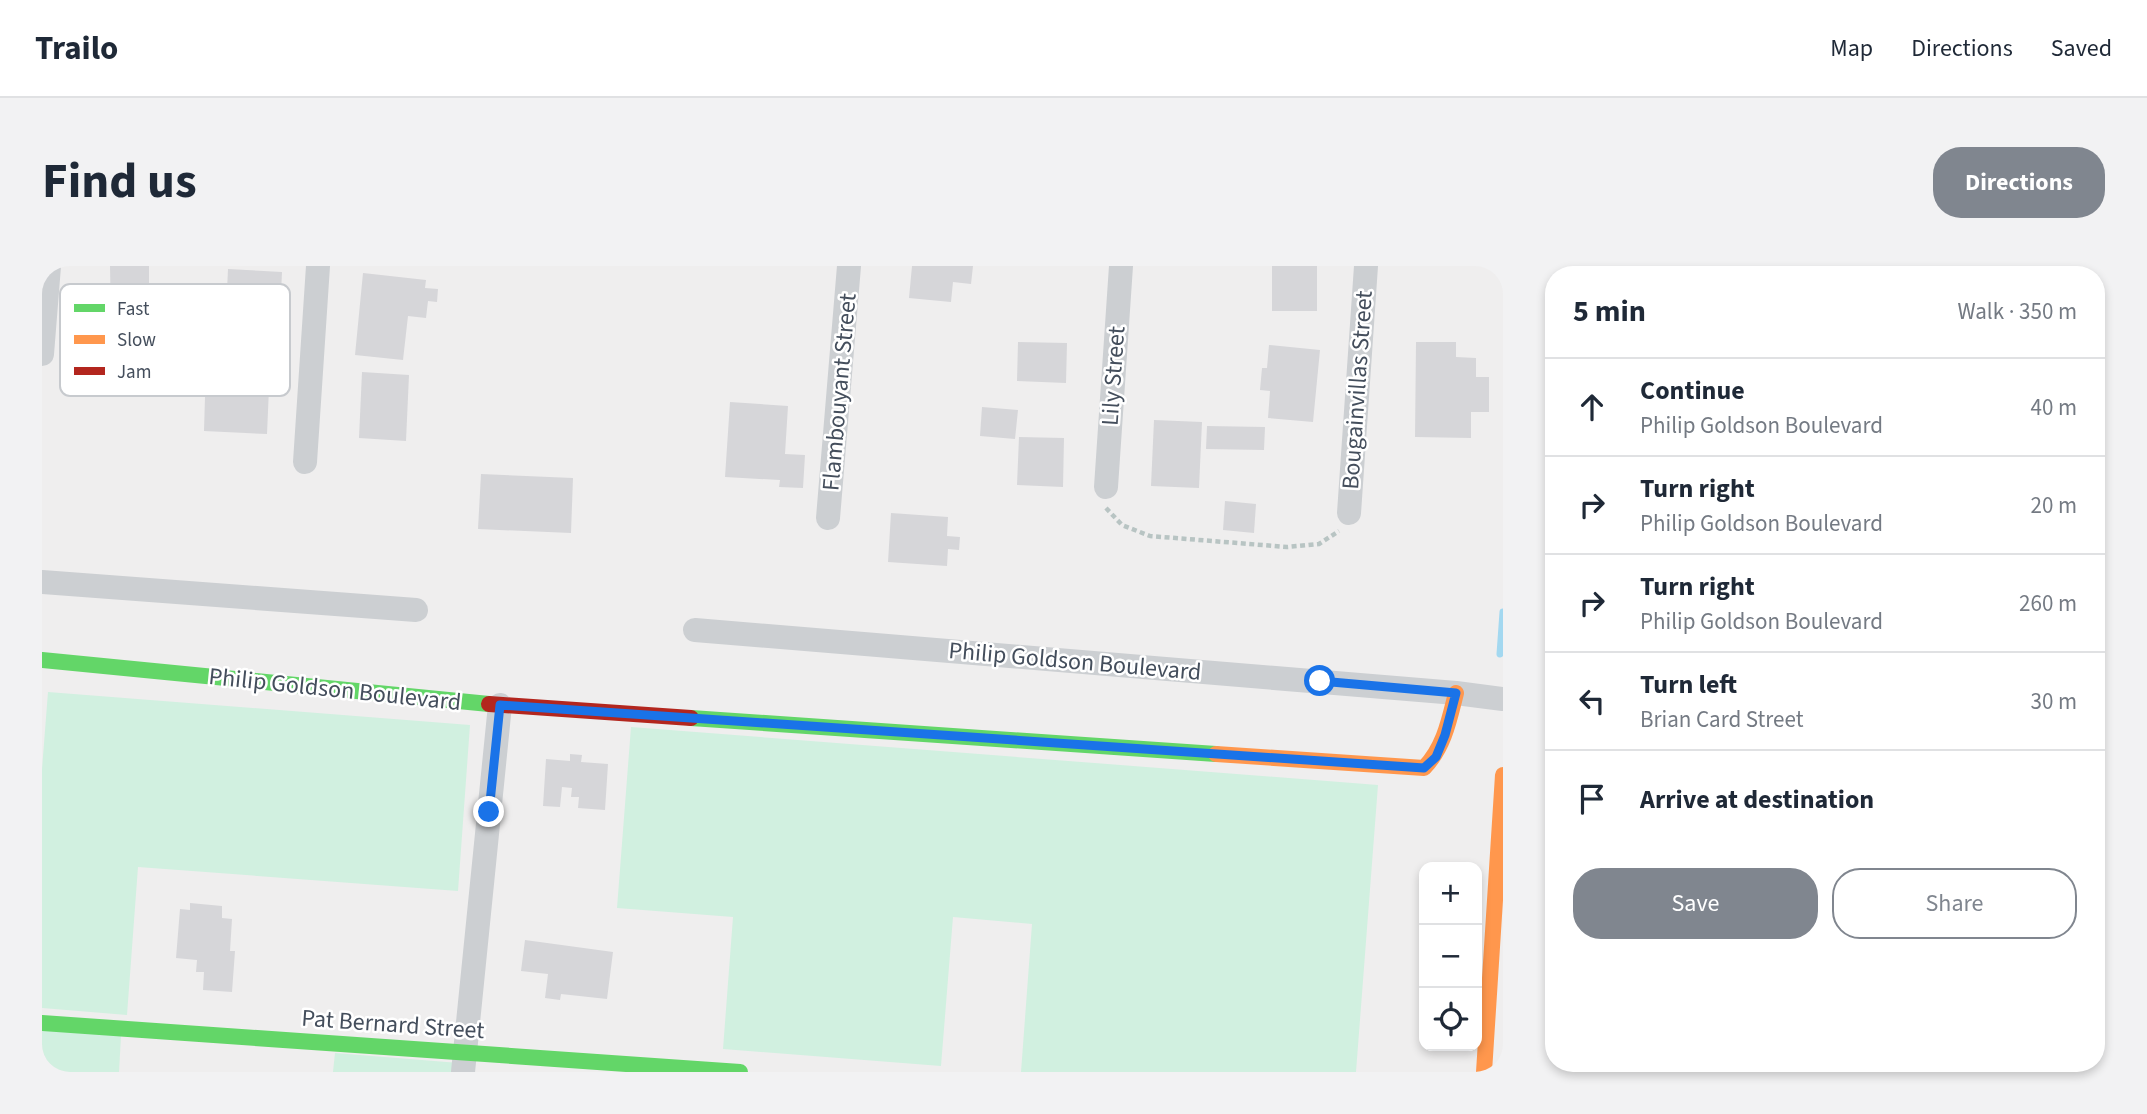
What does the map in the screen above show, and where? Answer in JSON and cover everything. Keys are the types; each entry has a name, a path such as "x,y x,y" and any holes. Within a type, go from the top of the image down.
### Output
{"street":[{"path":"42,354 49,266"},
{"path":"305,462 318,266"},
{"name":"Flambouyant Street","path":"828,518 849,266"},
{"name":"Lily Street","path":"1106,487 1121,266"},
{"name":"Bougainvillas Street","path":"1349,513 1366,266"},
{"path":"42,582 416,610"},
{"name":"Philip Goldson Boulevard","path":"695,630 1503,699"},
{"name":"Philip Goldson Boulevard","path":"42,660 500,705 1424,768 1436,757 1456,693"},
{"path":"463,1062 500,705"},
{"path":"1484,1072 1503,775"},
{"name":"Pat Bernard Street","path":"42,1023 463,1062 740,1072"}],"path":[{"path":"1106,487 1107,510 1122,525 1150,536 1287,547 1319,544 1339,532 1349,513"}],"green space":[{"path":"48,692 470,725 458,891 138,867 127,1015 42,1008 42,769"},
{"path":"631,727 1378,785 1356,1072 1021,1072 1032,924 953,917 941,1066 723,1049 733,917 617,908"},
{"path":"42,1029 121,1036 119,1072 42,1072"},
{"path":"335,1053 459,1063 458,1072 333,1072"}],"building":[{"path":"110,266 149,266 149,284 110,284"},
{"path":"912,266 973,266 971,284 953,282 951,302 909,298"},
{"path":"1272,266 1317,266 1317,311 1272,311"},
{"path":"228,269 282,272 281,284 227,284"},
{"path":"363,273 426,280 425,288 438,289 437,302 428,301 426,318 408,316 403,360 355,355"},
{"path":"1018,342 1067,343 1066,383 1017,381"},
{"path":"1416,342 1456,342 1456,357 1476,358 1476,377 1489,377 1489,412 1471,412 1471,438 1415,437"},
{"path":"1269,345 1320,350 1313,422 1268,418 1270,391 1260,390 1262,368 1267,368"},
{"path":"362,372 409,375 406,441 359,438"},
{"path":"205,396 269,396 267,434 204,431"},
{"path":"730,402 788,406 785,454 805,455 803,488 779,487 780,480 725,477"},
{"path":"982,407 1018,410 1015,439 980,436"},
{"path":"1154,420 1202,422 1199,488 1151,486"},
{"path":"1207,426 1265,427 1264,450 1206,449"},
{"path":"1019,437 1064,438 1063,487 1017,485"},
{"path":"481,474 573,478 571,533 478,529"},
{"path":"1225,501 1256,504 1254,533 1223,530"},
{"path":"891,513 948,517 947,536 960,537 959,550 948,549 947,566 888,562"},
{"path":"570,754 582,755 581,762 608,764 605,810 578,808 579,797 571,797 572,788 562,787 560,807 543,806 546,759 570,761"},
{"path":"190,903 222,906 222,918 232,919 230,951 235,951 232,992 203,990 204,972 196,972 197,960 176,958 180,909 190,910"},
{"path":"525,940 613,952 607,999 561,994 560,1000 545,998 548,974 521,971"}],"waterway":[{"path":"1500,654 1503,612"}],"traffic: fast":[{"path":"42,660 489,704"},
{"path":"691,718 1216,754"},
{"path":"42,1023 740,1072"}],"traffic: slow":[{"path":"1216,754 1424,768 1441,742 1456,693"},
{"path":"1484,1072 1503,775"}],"traffic: jam":[{"path":"489,704 691,718"}],"route":[{"path":"489,812 500,705 1424,768 1436,757 1456,693 1320,681"}]}
